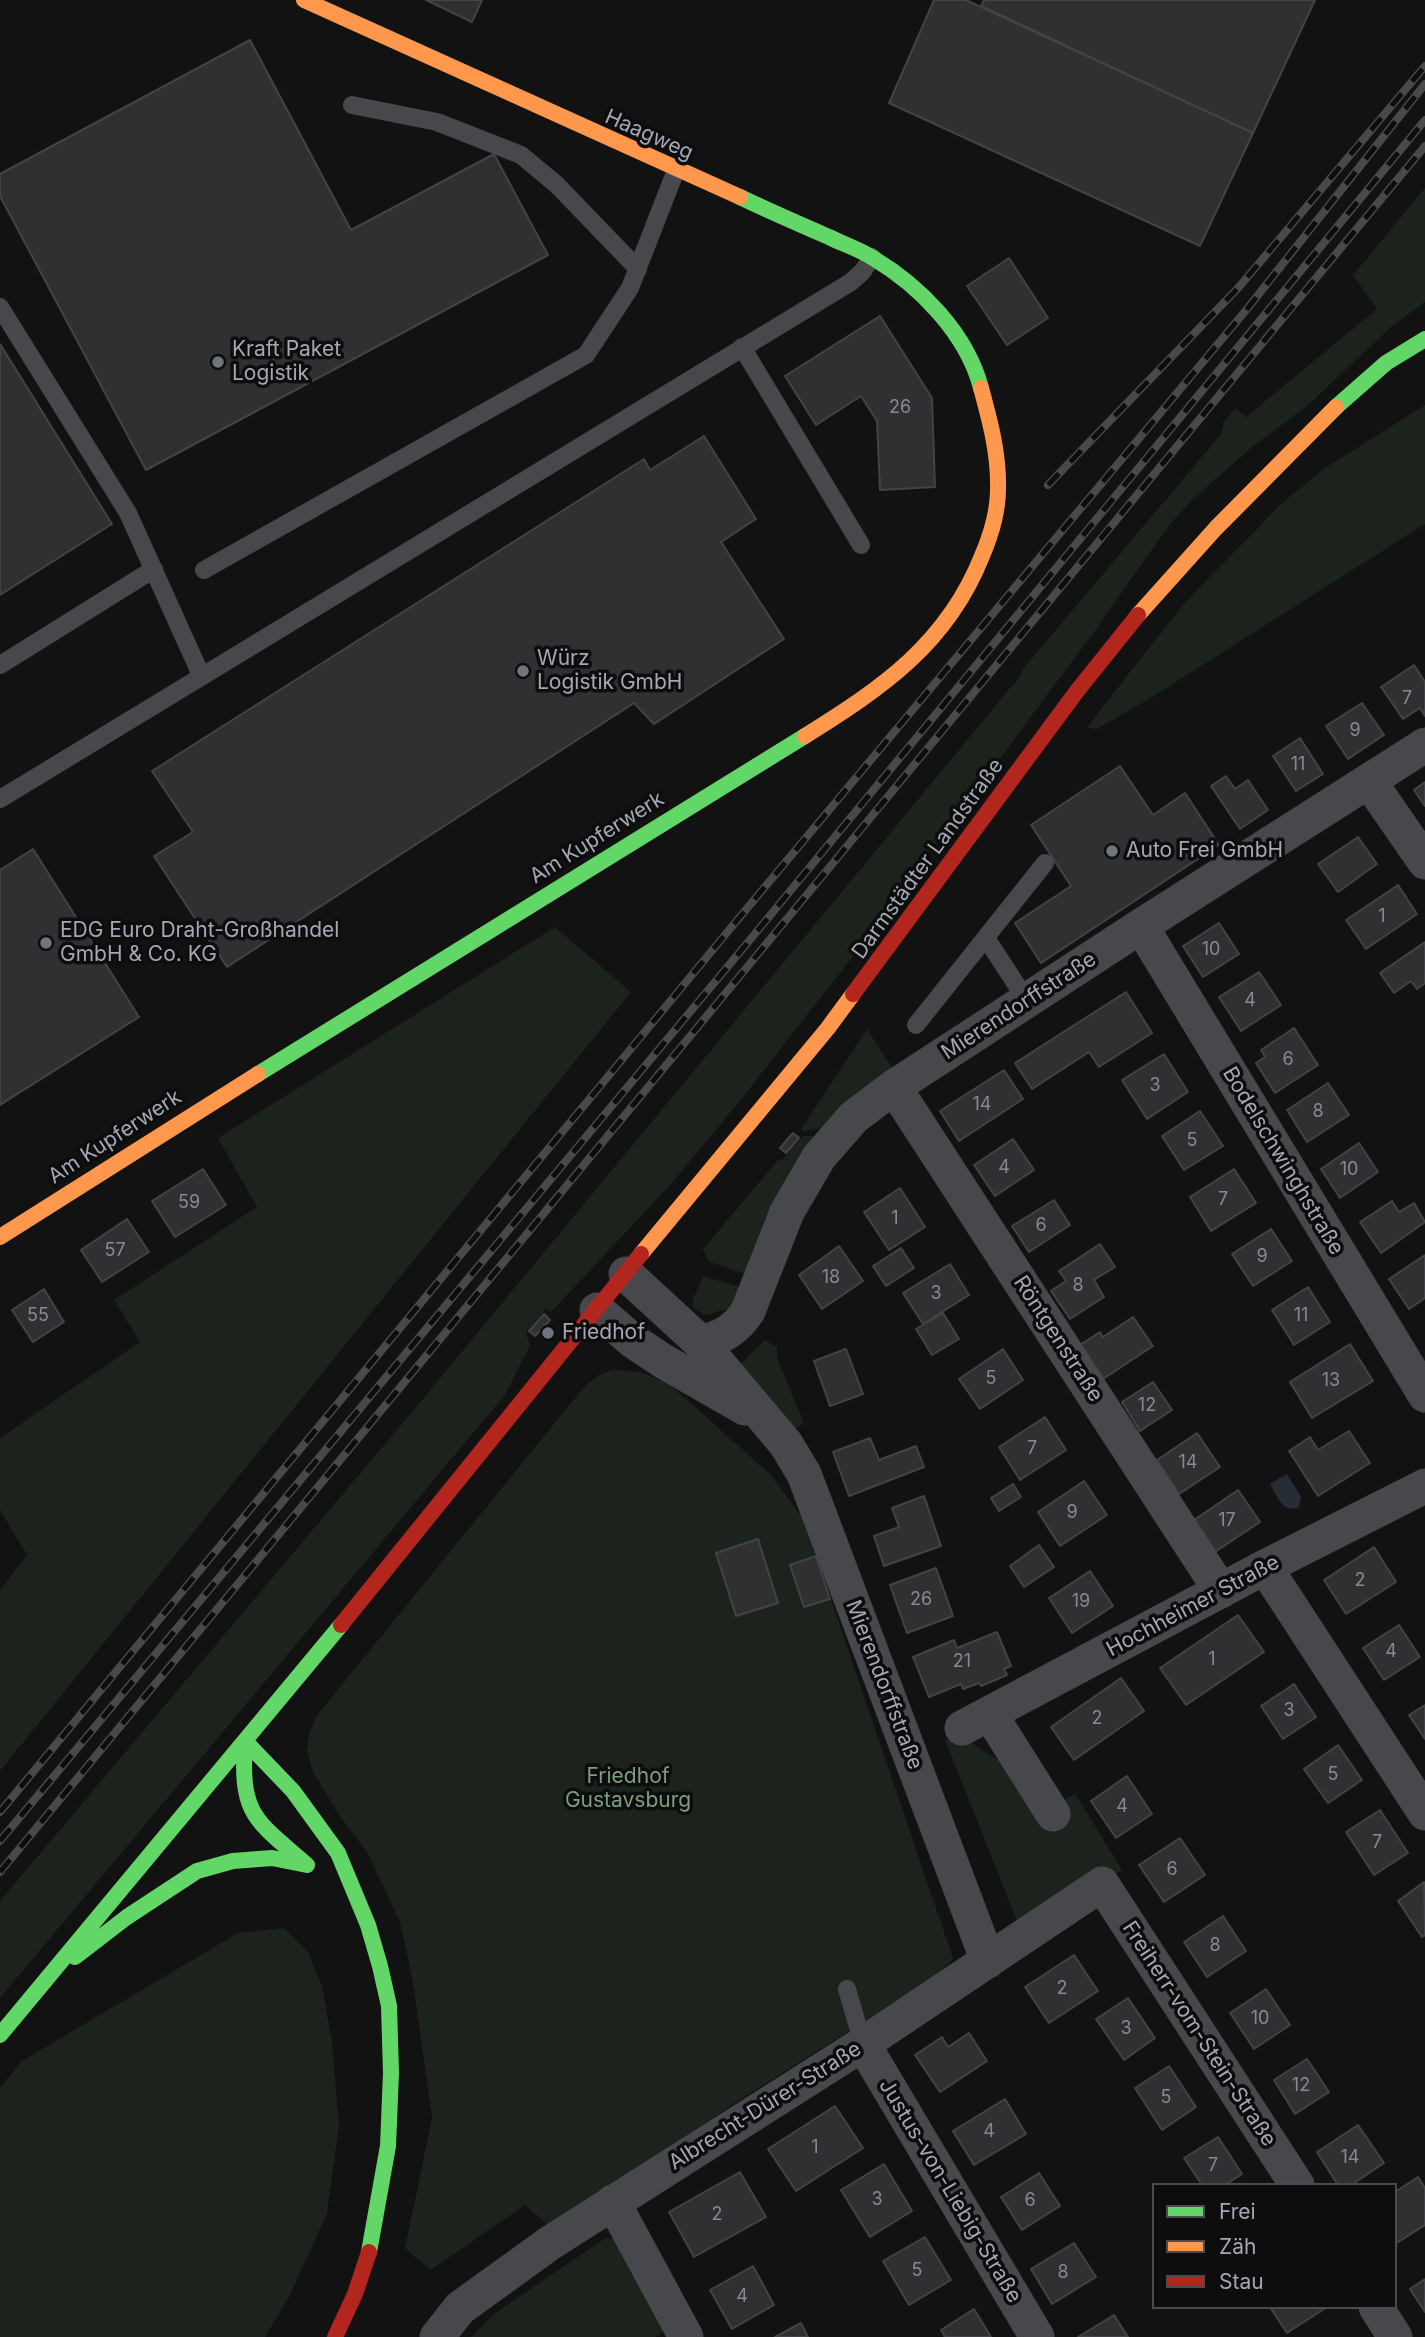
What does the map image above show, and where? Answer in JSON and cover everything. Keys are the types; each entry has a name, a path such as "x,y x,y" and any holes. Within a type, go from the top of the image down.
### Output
{"main road":[{"name":"Haagweg","path":"304,0 872,257 901,276 929,303 956,337"},
{"name":"Am Kupferwerk","path":"0,1237 195,1113 858,703 897,672 935,636 962,600 981,559 998,501 993,434 977,373 956,337"},
{"name":"Darmstädter Landstraße","path":"48,1978 387,1570 848,1004 1077,691 1157,592 1216,528 1350,393 1386,363 1425,339"},
{"name":"Darmstädter Landstraße","path":"1269,475 1352,414"},
{"path":"245,1741 293,1791 338,1853 368,1925 389,2006 391,2073 388,2146 369,2252 355,2294 335,2337"},
{"path":"245,1741 245,1795 252,1812 265,1828 322,1879"},
{"path":"0,2035 48,1978 127,1917 197,1871 233,1861 272,1858 307,1865"},
{"path":"340,1896 368,1925"}],"street":[{"name":"Mierendorffstraße","path":"701,1343 727,1334 742,1321 787,1212 819,1157 854,1117 894,1087 1141,926 1425,746"},
{"path":"1369,781 1425,862"},
{"name":"Bodelschwinghstraße","path":"1141,926 1425,1395"},
{"name":"Röntgenstraße","path":"894,1087 1221,1591"},
{"name":"Mierendorffstraße","path":"626,1274 701,1343 786,1444 804,1474 988,1961"},
{"name":"Mierendorffstraße","path":"597,1310 633,1341 663,1361 763,1418"},
{"name":"Hochheimer Straße","path":"1054,1814 976,1721 1265,1567 1425,1486"},
{"path":"1265,1567 1425,1813"},
{"name":"Albrecht-Dürer-Straße","path":"437,2337 452,2316 490,2284 614,2202 863,2045 1102,1884"},
{"name":"Freiherr-vom-Stein-Straße","path":"1102,1884 1296,2183"},
{"name":"Justus-von-Liebig-Straße","path":"863,2045 1037,2337"},
{"path":"614,2202 686,2337"},
{"path":"1377,2309 1395,2337"}],"lane":[{"path":"352,105 437,122 521,156 557,185 638,269"},
{"path":"204,570 586,355 630,288 676,170"},
{"path":"0,799 850,282 863,271 872,257"},
{"path":"0,307 128,513 201,676"},
{"path":"743,347 861,545"},
{"path":"0,664 154,569"},
{"path":"916,1025 1045,863"},
{"path":"986,937 1027,1001"},
{"path":"847,1989 863,2045"}],"green space":[{"path":"1425,188 1425,302 1392,326 1306,407 1252,447 1192,500 1170,524 1094,632 854,955 739,1102 671,1184 551,1312 546,1309 526,1332 530,1346 505,1395 0,1998 0,1901 417,1406 1020,676 1022,670 1222,433 1223,423 1235,408 1246,417 1377,309 1353,275"},
{"path":"1425,405 1425,524 1149,699 1097,729 1087,727 1182,606 1281,504 1322,470"},
{"path":"555,927 631,992 0,1771 0,1590 27,1555 0,1510 0,1438 140,1342 114,1300 257,1207 218,1138"},
{"path":"867,1029 895,1072 823,1128 803,1131 801,1129"},
{"path":"803,1136 816,1136 786,1180 763,1223 748,1275 708,1261 703,1249 779,1159 782,1160"},
{"path":"703,1276 746,1289 732,1308 705,1315 693,1308 693,1299"},
{"path":"765,1340 777,1347 777,1358 804,1423 795,1429 740,1364"},
{"name":"Friedhof Gustavsburg","path":"618,1370 640,1372 669,1384 771,1475 804,1520 953,1958 938,1975 749,2094 549,2226 525,2205 431,2270 405,2248 432,2118 413,1982 400,1922 368,1854 313,1772 307,1751 309,1733 318,1714 571,1403 597,1377"},
{"path":"963,1735 1005,1764 1044,1814 1075,1793 1122,1870 1021,1931 945,1740"},
{"path":"284,1928 308,1952 322,1987 332,2041 339,2125 327,2214 290,2295 265,2337 0,2337 0,2088 22,2061 238,1933"},
{"path":"606,2238 615,2239 667,2330 655,2337 471,2337 495,2313"}],"shaded area":[{"path":"1287,1474 1301,1497 1299,1507 1293,1509 1285,1506 1270,1484"}],"building":[{"path":"426,0 482,0 472,22"},
{"path":"934,0 966,0 1253,133 1200,246 889,103"},
{"path":"984,0 1315,0 1253,133 981,6"},
{"name":"Kraft Paket Logistik","path":"250,40 351,230 494,154 548,255 146,470 0,196 0,174"},
{"path":"1009,258 1048,318 1007,345 967,286"},
{"path":"880,316 932,398 935,487 880,490 877,421 861,396 816,425 785,376"},
{"path":"0,344 112,524 0,595"},
{"name":"Würz Logistik GmbH","path":"704,436 756,519 721,542 784,639 654,724 634,703 227,967 154,856 193,832 152,771 644,459 650,470"},
{"path":"1414,665 1425,682 1425,716 1420,708 1403,719 1381,687"},
{"path":"1362,703 1384,735 1348,759 1326,726"},
{"path":"1300,738 1323,774 1296,791 1273,756"},
{"path":"1120,766 1153,815 1185,793 1219,845 1041,963 1015,923 1071,886 1031,825"},
{"path":"1226,776 1235,789 1248,780 1268,810 1240,829 1211,786"},
{"path":"1425,782 1425,806 1414,790"},
{"path":"1358,837 1377,864 1338,892 1318,864"},
{"name":"EDG Euro Draht-Großhandel GmbH & Co. KG","path":"33,849 139,1017 0,1105 0,870"},
{"path":"1398,885 1417,914 1366,949 1346,920"},
{"path":"1219,923 1239,954 1203,977 1183,946"},
{"path":"1425,942 1425,983 1417,989 1411,981 1394,993 1380,973"},
{"path":"1259,972 1281,1005 1241,1031 1219,997"},
{"path":"1126,992 1152,1033 1099,1067 1089,1052 1032,1089 1015,1063"},
{"path":"1294,1028 1318,1065 1275,1093 1256,1063 1265,1057 1261,1050"},
{"path":"1164,1054 1188,1092 1147,1119 1122,1080"},
{"path":"1004,1070 1023,1099 959,1141 940,1111"},
{"path":"1328,1083 1349,1115 1307,1142 1287,1110"},
{"path":"1200,1111 1223,1146 1184,1170 1162,1136"},
{"path":"793,1133 799,1138 786,1153 780,1148"},
{"path":"1013,1139 1034,1170 995,1196 974,1165"},
{"path":"1359,1143 1378,1172 1340,1198 1321,1169"},
{"path":"203,1169 226,1205 175,1237 152,1201"},
{"path":"1234,1169 1256,1203 1211,1231 1190,1197"},
{"path":"900,1188 925,1227 889,1250 864,1212"},
{"path":"1054,1200 1070,1225 1029,1252 1012,1226"},
{"path":"1392,1201 1399,1212 1414,1203 1425,1222 1381,1253 1360,1222"},
{"path":"127,1219 149,1252 102,1282 81,1250"},
{"path":"1271,1229 1292,1261 1253,1286 1232,1254"},
{"path":"1100,1244 1115,1267 1094,1280 1104,1297 1070,1319 1051,1291 1066,1281 1059,1271"},
{"path":"839,1246 863,1281 822,1309 799,1275"},
{"path":"901,1248 914,1268 886,1286 873,1266"},
{"path":"1425,1255 1425,1298 1409,1309 1389,1279"},
{"path":"950,1264 969,1295 923,1324 903,1293"},
{"path":"1308,1287 1330,1322 1294,1345 1272,1310"},
{"path":"44,1289 64,1322 33,1342 12,1310"},
{"path":"943,1313 959,1339 932,1355 916,1329"},
{"path":"544,1314 550,1320 535,1336 529,1331"},
{"path":"1133,1317 1153,1346 1103,1379 1080,1345 1100,1332 1103,1337"},
{"path":"1350,1344 1373,1381 1312,1418 1290,1382"},
{"path":"846,1349 863,1394 830,1406 814,1361"},
{"path":"1003,1349 1023,1380 980,1409 959,1379"},
{"path":"1153,1382 1172,1410 1140,1431 1122,1402"},
{"path":"1045,1417 1066,1450 1020,1480 999,1447"},
{"path":"1349,1431 1370,1463 1318,1496 1289,1451 1310,1437 1318,1450"},
{"path":"1197,1433 1220,1467 1179,1494 1157,1460"},
{"path":"870,1438 879,1460 916,1446 924,1467 849,1496 833,1452"},
{"path":"1084,1481 1107,1515 1060,1546 1038,1512"},
{"path":"1013,1484 1021,1497 999,1511 991,1498"},
{"path":"1238,1490 1260,1522 1215,1552 1194,1520"},
{"path":"924,1496 941,1546 884,1566 874,1536 899,1527 892,1508"},
{"path":"758,1539 778,1603 736,1616 716,1553"},
{"path":"1039,1545 1054,1567 1024,1587 1010,1566"},
{"path":"1374,1547 1396,1582 1346,1614 1324,1580"},
{"path":"816,1556 830,1599 804,1607 790,1565"},
{"path":"936,1568 953,1616 907,1633 890,1585"},
{"path":"1090,1571 1113,1606 1072,1633 1049,1598"},
{"path":"1238,1615 1264,1652 1186,1705 1160,1668"},
{"path":"1399,1625 1420,1657 1384,1680 1363,1648"},
{"path":"997,1632 1011,1666 1004,1669 1007,1675 981,1686 979,1683 963,1689 961,1684 929,1697 913,1657 954,1640 957,1648"},
{"path":"1121,1678 1144,1711 1074,1760 1051,1727"},
{"path":"1294,1684 1316,1717 1283,1739 1261,1706"},
{"path":"1425,1705 1425,1739 1409,1715"},
{"path":"1338,1745 1362,1780 1328,1803 1304,1769"},
{"path":"1127,1776 1152,1814 1116,1838 1091,1801"},
{"path":"1380,1810 1408,1853 1374,1875 1346,1832"},
{"path":"1180,1838 1205,1875 1164,1902 1139,1865"},
{"path":"1424,1882 1425,1935 1422,1937 1398,1901"},
{"path":"1223,1916 1246,1951 1207,1977 1184,1942"},
{"path":"1074,1955 1098,1991 1049,2023 1025,1987"},
{"path":"1266,1989 1290,2025 1254,2049 1230,2013"},
{"path":"1128,1998 1155,2038 1124,2060 1096,2019"},
{"path":"969,2033 987,2061 940,2092 915,2055 942,2037 948,2047"},
{"path":"1307,2059 1329,2092 1295,2114 1274,2080"},
{"path":"1169,2066 1196,2107 1162,2130 1135,2088"},
{"path":"1005,2099 1026,2134 974,2165 953,2131"},
{"path":"835,2106 863,2148 796,2191 768,2149"},
{"path":"1358,2125 1384,2163 1354,2183 1337,2183 1317,2152"},
{"path":"1218,2137 1242,2174 1228,2183 1201,2183 1184,2158"},
{"path":"884,2164 912,2211 870,2237 841,2190"},
{"path":"740,2172 766,2217 694,2257 669,2212"},
{"path":"1039,2173 1060,2206 1022,2230 1001,2197"},
{"path":"1418,2177 1425,2188 1425,2225 1397,2243 1397,2191"},
{"path":"925,2237 951,2280 909,2305 883,2261"},
{"path":"1074,2243 1096,2277 1052,2304 1031,2269"},
{"path":"753,2266 774,2305 732,2329 710,2290"},
{"path":"1425,2279 1425,2312 1410,2289"},
{"path":"974,2309 991,2337 945,2337 941,2330"},
{"path":"1271,2309 1324,2309 1287,2333"},
{"path":"1114,2315 1128,2337 1078,2337"},
{"path":"801,2323 808,2337 775,2337"}],"railway":[{"path":"1048,485 1239,287 1425,66"},
{"path":"0,1812 1247,309 1425,84"},
{"path":"0,1841 754,935 1425,120"},
{"path":"0,1872 1425,146"}],"traffic: fast":[{"path":"740,197 862,252 891,269 924,297 953,331 965,349 981,388"},
{"path":"1336,407 1386,363 1425,339"},
{"path":"258,1074 805,736"},
{"path":"0,2035 341,1625"},
{"path":"245,1741 293,1791 338,1853 368,1925 380,1966 389,2006 391,2073 388,2146 369,2252"},
{"path":"245,1741 245,1785 254,1814 274,1837 307,1865"},
{"path":"75,1957 127,1917 197,1871 233,1861 272,1858 307,1865"}],"traffic: slow":[{"path":"304,0 740,197"},
{"path":"805,736 860,700 909,661 931,639 968,587 988,540 998,498 995,450 981,388"},
{"path":"1138,615 1216,528 1336,407"},
{"path":"641,1254 828,1028 853,994"},
{"path":"0,1237 258,1074"}],"traffic: jam":[{"path":"853,994 1077,691 1138,615"},
{"path":"341,1625 641,1254"},
{"path":"335,2337 355,2294 369,2252"}],"place":[{"name":"Kraft Paket Logistik","path":"218,362"},
{"name":"Würz Logistik GmbH","path":"523,671"},
{"name":"Auto Frei GmbH","path":"1112,851"},
{"name":"EDG Euro Draht-Großhandel GmbH & Co. KG","path":"46,943"},
{"name":"Friedhof","path":"548,1333"}]}
